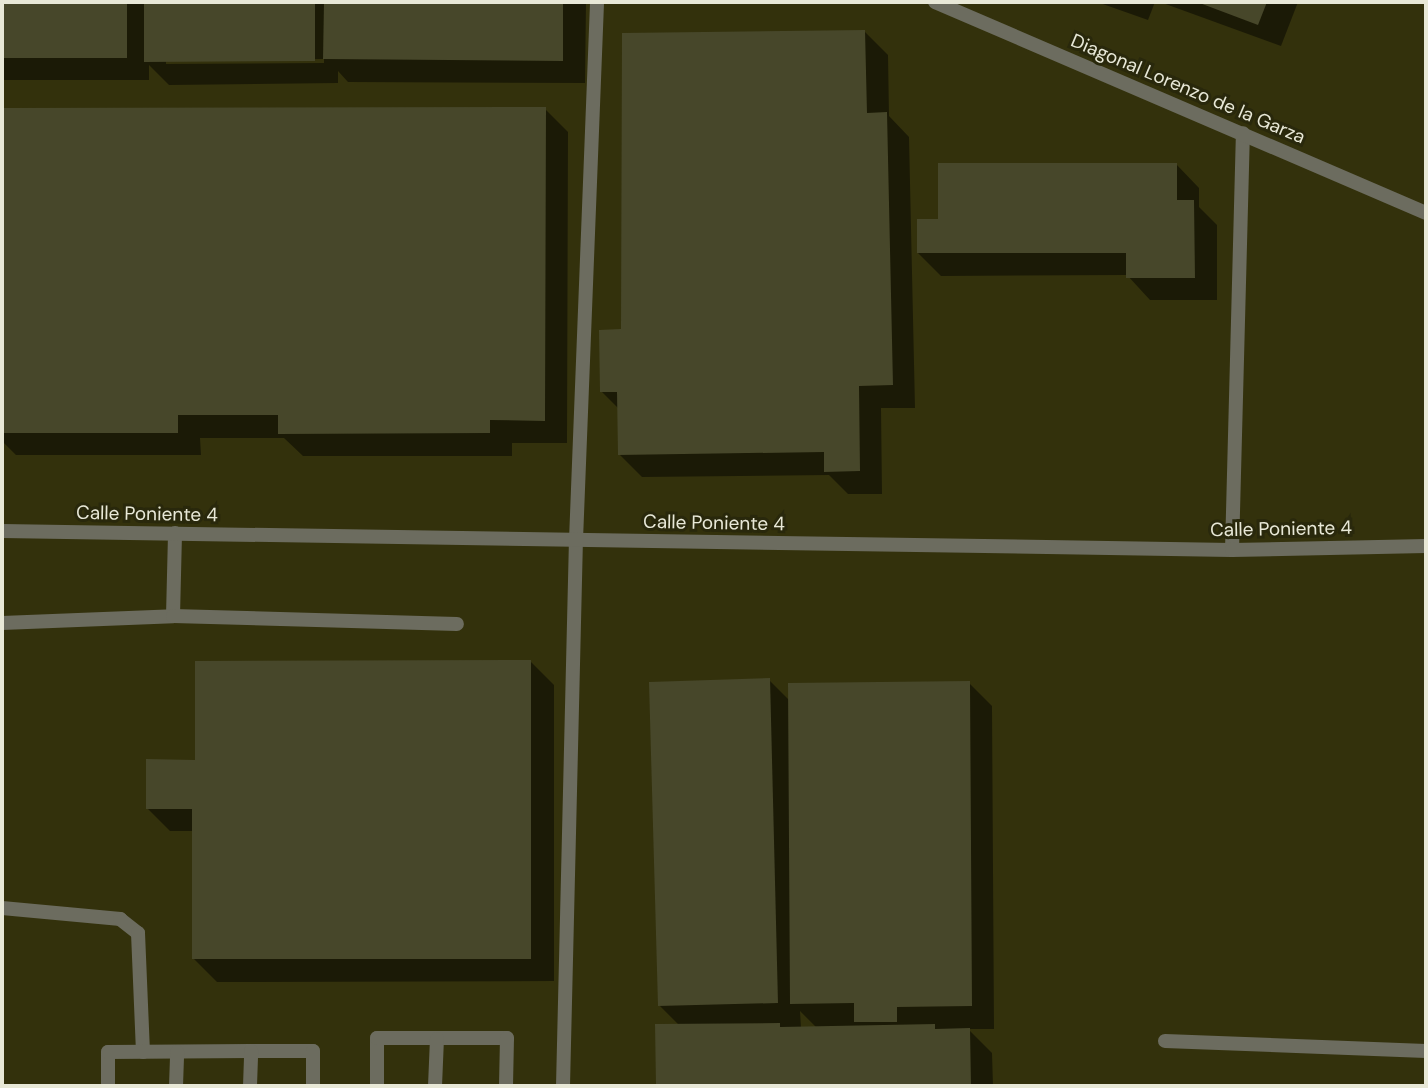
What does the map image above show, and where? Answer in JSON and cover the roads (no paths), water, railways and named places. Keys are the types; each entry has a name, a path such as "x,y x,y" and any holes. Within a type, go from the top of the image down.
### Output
{"street":[{"path":"563,1086 576,540 597,2"},
{"name":"Diagonal Lorenzo de la Garza","path":"935,2 1426,212"},
{"path":"1232,550 1243,133"},
{"name":"Calle Poniente 4","path":"2,531 1232,550 1426,546"},
{"path":"173,616 175,533"},
{"path":"2,623 173,616 457,624"},
{"path":"2,908 120,919 138,933 143,1052"},
{"path":"377,1086 377,1038 507,1038 506,1086"},
{"path":"435,1086 437,1039"},
{"path":"1165,1041 1426,1051"},
{"path":"108,1086 108,1052 251,1051 313,1052 313,1086"},
{"path":"250,1086 251,1051"},
{"path":"176,1086 177,1052"}]}
